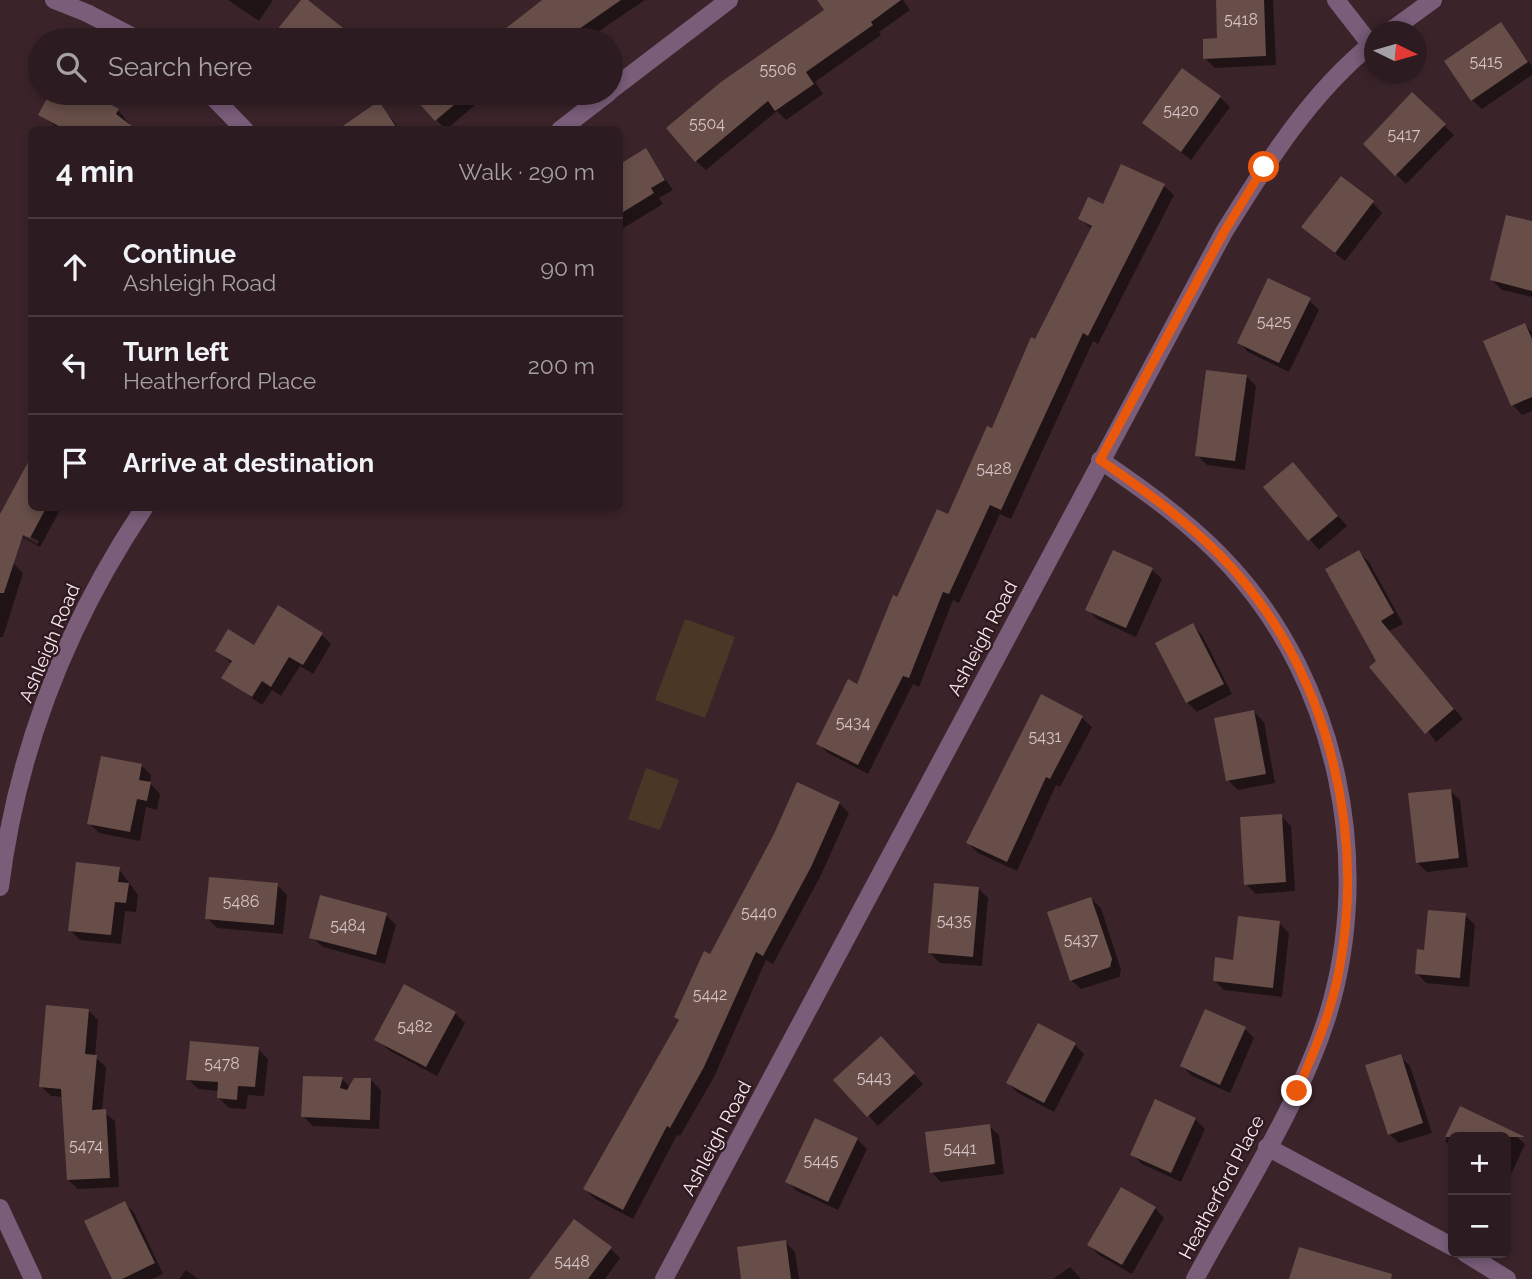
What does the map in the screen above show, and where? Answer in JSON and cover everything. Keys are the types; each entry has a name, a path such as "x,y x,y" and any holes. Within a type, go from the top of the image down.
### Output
{"street":[{"path":"54,0 87,12 117,28"},
{"path":"623,81 729,0"},
{"path":"1336,0 1364,33"},
{"path":"1404,21 1433,0"},
{"name":"Ashleigh Road","path":"664,1279 1224,232 1264,167 1309,109 1364,53"},
{"path":"221,105 241,126"},
{"path":"565,126 592,105"},
{"name":"Heatherford Place","path":"1100,460 1151,495 1202,538 1233,569 1261,606 1293,657 1326,738 1339,792 1347,846 1346,921 1339,971 1314,1054 1195,1279"},
{"name":"Ashleigh Road","path":"0,887 21,774 54,676 97,584 142,511"},
{"path":"1266,1147 1448,1244"},
{"path":"0,1208 33,1279"},
{"path":"1473,1258 1507,1279"}],"shaded area":[{"path":"685,619 735,637 705,718 655,700"},
{"path":"646,768 679,780 660,830 628,819"}],"building":[{"path":"301,0 308,0 343,28 278,28"},
{"path":"542,0 621,0 580,28 506,28"},
{"path":"817,0 901,0 871,22 873,25 806,72 814,84 775,111 768,101 695,162 666,128 721,82 824,10"},
{"path":"1216,0 1264,0 1266,56 1203,59 1203,39 1217,38"},
{"path":"1501,22 1528,62 1471,101 1444,61"},
{"path":"1182,68 1221,96 1181,152 1142,123"},
{"path":"1412,92 1446,124 1395,176 1363,144"},
{"path":"43,105 112,105 119,109 116,114 132,126 59,126 38,115"},
{"path":"373,105 382,105 395,126 343,126"},
{"path":"421,105 454,105 435,121"},
{"path":"646,148 665,180 651,188 654,193 623,212 623,162"},
{"path":"1121,164 1165,184 1088,336 1083,333 1001,510 990,505 949,594 943,592 909,678 903,676 858,765 816,744 848,679 857,684 893,595 897,597 937,509 948,514 987,426 992,428 1031,337 1035,339 1092,226 1078,219 1088,197 1103,204"},
{"path":"1341,176 1374,201 1335,253 1301,227"},
{"path":"1506,215 1532,221 1532,291 1490,280"},
{"path":"1268,278 1311,298 1279,363 1237,343"},
{"path":"1525,323 1532,339 1532,397 1511,406 1483,341"},
{"path":"1206,370 1247,375 1235,461 1195,456"},
{"path":"28,462 28,511 44,511 30,538 23,535 4,593 0,593 0,514"},
{"path":"1293,462 1338,516 1308,541 1263,487"},
{"path":"1113,550 1153,568 1126,628 1085,610"},
{"path":"1359,550 1394,613 1381,621 1454,709 1425,734 1369,667 1376,661 1325,569"},
{"path":"278,605 323,633 303,665 289,657 271,687 262,681 252,697 221,678 232,661 215,651 228,629 254,645"},
{"path":"1193,623 1224,684 1186,703 1155,643"},
{"path":"1041,694 1083,716 1050,779 1046,777 1007,862 966,843"},
{"path":"1254,710 1266,774 1226,781 1214,718"},
{"path":"101,756 142,764 139,780 151,782 147,801 137,799 130,832 87,824"},
{"path":"797,782 840,802 811,867 763,956 756,952 704,1067 670,1128 667,1126 623,1210 583,1189 679,1020 674,1017 704,951 710,954 774,834"},
{"path":"1451,789 1459,858 1416,863 1408,793"},
{"path":"1282,814 1286,882 1244,885 1240,817"},
{"path":"76,862 120,867 118,882 129,883 126,903 115,902 111,935 68,931"},
{"path":"209,877 278,883 274,925 205,919"},
{"path":"934,883 979,887 973,957 928,953"},
{"path":"320,895 387,913 376,955 309,938"},
{"path":"1091,897 1112,959 1110,967 1070,981 1047,912"},
{"path":"1428,910 1466,913 1460,978 1415,974 1417,949 1424,950"},
{"path":"1238,916 1280,921 1273,988 1213,981 1215,957 1233,960"},
{"path":"404,984 456,1012 426,1067 374,1040"},
{"path":"46,1005 89,1009 85,1054 97,1055 92,1110 106,1109 110,1178 67,1180 61,1089 39,1087"},
{"path":"1205,1009 1246,1027 1220,1085 1180,1066"},
{"path":"1038,1023 1076,1043 1044,1103 1006,1083"},
{"path":"881,1036 915,1073 867,1117 833,1080"},
{"path":"190,1041 259,1047 255,1087 238,1086 237,1100 217,1098 218,1082 186,1080"},
{"path":"1401,1054 1423,1123 1388,1135 1365,1065"},
{"path":"303,1076 343,1077 340,1088 347,1090 354,1078 371,1078 370,1120 301,1117"},
{"path":"1155,1099 1196,1118 1171,1173 1130,1155"},
{"path":"1460,1106 1525,1137 1511,1137 1511,1132 1448,1132 1448,1137 1445,1137"},
{"path":"815,1118 858,1138 828,1202 785,1182"},
{"path":"990,1124 995,1164 930,1173 925,1132"},
{"path":"1121,1187 1156,1207 1122,1265 1087,1245"},
{"path":"125,1201 155,1263 122,1279 112,1279 84,1221"},
{"path":"574,1219 612,1247 588,1279 529,1279"},
{"path":"786,1240 791,1279 741,1279 737,1247"},
{"path":"1299,1247 1392,1274 1391,1279 1289,1279"}],"route":[{"path":"1264,167 1224,232 1100,460 1151,495 1202,538 1233,569 1261,606 1293,657 1326,738 1339,792 1347,846 1346,921 1339,971 1328,1013 1314,1054 1297,1091"}]}
